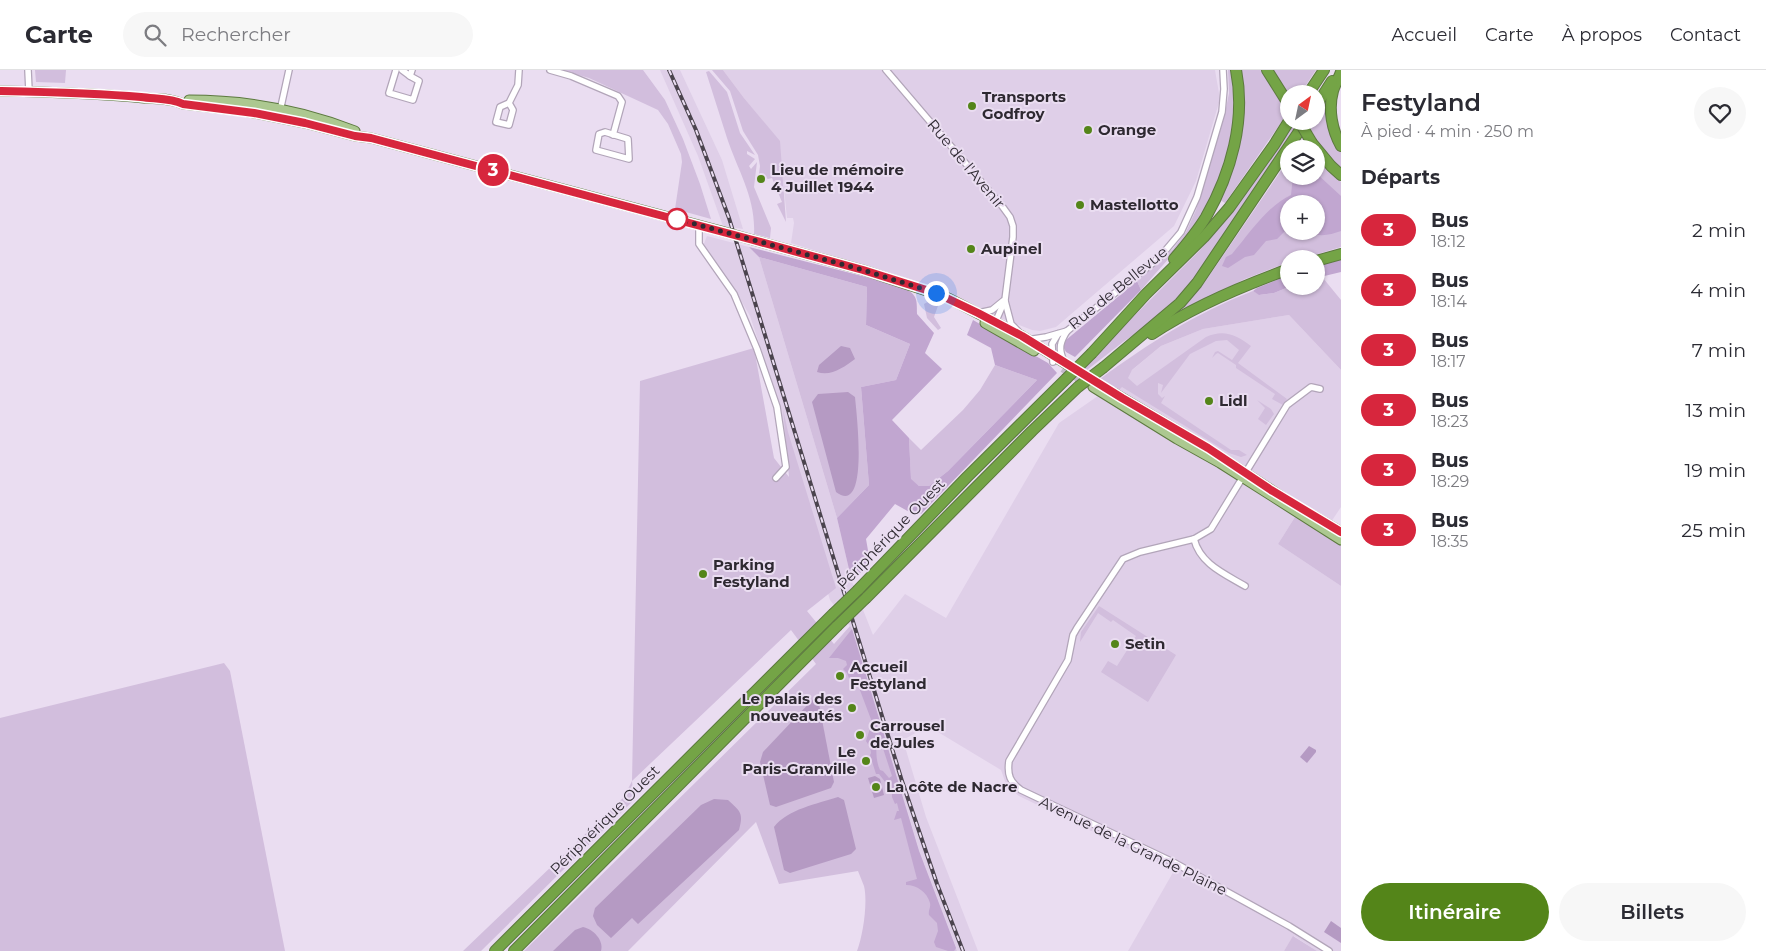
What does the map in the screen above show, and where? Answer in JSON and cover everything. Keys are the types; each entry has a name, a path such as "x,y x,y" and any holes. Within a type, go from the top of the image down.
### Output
{"highway":[{"path":"1146,294 1206,218 1223,183 1238,125 1240,105 1236,70"},
{"path":"1267,70 1280,90"},
{"path":"1314,85 1324,70"},
{"path":"1325,93 1340,71"},
{"path":"1340,71 1333,91 1331,112 1335,133 1341,146"},
{"name":"Périphérique Ouest","path":"495,951 858,590 967,477 1092,353 1146,294 1204,237 1229,208 1283,130"},
{"path":"1104,367 1180,303 1197,283 1300,130"},
{"path":"1304,130 1312,143 1341,175"},
{"path":"1325,258 1341,254"},
{"name":"Périphérique Ouest","path":"514,951 1078,387 1148,336 1184,315 1265,277 1280,272"}],"main road":[{"path":"0,91 108,94 279,114 355,136 371,138 863,270 948,298 978,313 994,325 1025,338 1052,358"},
{"path":"925,290 994,325 1065,365"},
{"path":"1341,532 1244,475 1095,384 1134,404 1214,452 1244,475 1252,485 1341,540"}],"street":[{"path":"28,70 29,92"},
{"path":"279,114 289,70"},
{"path":"396,70 389,93 413,100 419,81 411,73 402,70"},
{"path":"509,103 518,85 519,70"},
{"path":"550,70 571,76 618,96 622,102 613,135"},
{"name":"Rue de l'Avenir","path":"886,70 1010,217 1013,226 1013,237 1005,300 994,325"},
{"name":"Rue de Bellevue","path":"1025,338 1046,337 1067,331 1160,258 1181,232 1198,197 1222,112 1223,70"},
{"path":"605,132 613,135 628,140 629,159 596,150 599,134 605,132"},
{"path":"699,225 699,244 729,286 742,310 777,407 786,466 776,478"},
{"path":"978,313 992,310 1005,300 1011,324 1025,338"},
{"path":"1065,365 1059,346 1067,331"},
{"name":"Rue de Bellevue","path":"1052,358 1053,340 1060,332"},
{"name":"Avenue de la Grande Plaine","path":"1320,388 1312,386 1287,405 1207,533 1194,539 1129,555 1119,564 1073,634 1068,660 1010,761 1008,769 1009,778 1014,786 1021,790 1173,862 1289,926 1329,951"},
{"path":"1194,539 1198,551 1204,559 1245,586"}],"shaded area":[{"path":"35,70 66,70 65,83 36,82"},
{"path":"561,70 643,70 665,100 683,139 711,219 675,209 682,162 681,154 668,124 658,110 589,78"},
{"path":"660,70 680,70 722,160 743,229 723,226 698,156"},
{"path":"712,70 723,70 780,141 786,222 777,204 782,202 772,178 768,179 759,174 758,155 743,131 730,91"},
{"path":"723,70 1215,70 1220,99 1196,181 1174,226 1056,327 1040,331 1032,330 865,266 791,243 794,223 793,218 787,218 779,141"},
{"path":"1228,70 1232,70 1233,113 1231,133 1228,153 1215,192 1193,229 1141,290 1137,281 1173,249 1186,232 1196,210 1224,118 1229,93"},
{"path":"1241,70 1263,70 1280,101 1280,124 1225,203 1220,200 1233,169 1241,136 1244,104"},
{"path":"1273,70 1316,70 1306,85 1283,85"},
{"path":"709,71 727,92 740,133 755,155 747,151 747,154 755,159 749,166 751,169 757,162 754,187 771,228 770,238 754,234 754,221 749,197 727,138 706,72"},
{"path":"1328,96 1341,149 1341,171 1325,153 1325,140 1317,140 1311,130 1325,130 1325,100"},
{"path":"1289,130 1296,130 1289,140 1282,140"},
{"path":"1280,143 1280,154 1196,282 1159,317 1087,370 1083,367 1199,251 1229,216"},
{"path":"1325,165 1341,182 1341,247 1325,252 1325,250 1280,250 1280,265 1245,279 1182,311 1181,308 1205,282 1280,172 1280,185 1325,185"},
{"path":"1325,181 1341,196 1341,231 1325,235 1325,195 1291,195 1292,185 1325,185"},
{"path":"1280,202 1280,236 1277,239 1266,241 1254,255 1245,257 1228,268 1222,266 1226,257 1232,254"},
{"path":"707,236 749,247 759,257 837,518 852,582 873,635 905,594 946,618 1059,423 1118,382 1161,346 1203,329 1289,315 1341,370 1341,507 1323,534 1295,517 1278,544 1341,586 1341,951 1317,951 1294,936 1284,951 1128,951 1175,869 1147,858 1019,796 1007,787 1001,770 928,726 903,740 926,817 978,951 957,951 919,851 852,629 830,600 791,470 764,358 750,316 735,290 703,246"},
{"path":"749,247 901,286 913,294 917,304 917,314 934,333 925,353 942,369 892,420 909,438 911,479 919,486 929,486 948,471 1037,380 995,365 991,348 967,335 973,320 1048,363 1057,373 921,514 913,514 895,504 866,539 870,562 852,582 837,518 869,485 861,387 896,380 910,344 866,325 867,287 759,257"},
{"path":"759,257 867,287 866,325 910,344 896,380 861,387 869,485 837,518"},
{"path":"1341,258 1341,272 1325,276 1325,262"},
{"path":"1280,279 1280,291 1274,293 1259,295 1253,291"},
{"path":"1325,280 1341,300 1341,370 1289,315 1203,329 1161,346 1132,370 1128,378 1137,386 1206,337 1212,335 1219,333 1230,334 1245,342 1251,346 1238,363 1287,399 1283,405 1272,399 1275,394 1236,368 1236,365 1218,353 1212,358 1215,352 1218,351 1232,360 1239,350 1227,340 1216,341 1190,354 1161,393 1163,385 1158,383 1158,394 1162,398 1165,396 1161,403 1231,450 1239,450 1247,455 1241,457 1229,453 1122,387 1118,391 1100,379 1155,341 1212,309 1253,291 1260,295 1280,291 1280,295 1325,295"},
{"path":"1137,281 1141,290 1075,357 1066,352 1062,345 1066,340"},
{"path":"931,300 939,303 934,317 941,328 938,330 927,318 924,304"},
{"path":"841,346 850,348 855,359 832,372 817,372 819,365"},
{"path":"754,348 774,458 789,477 783,409 788,432 836,588 807,611 834,644 850,626 852,629 919,851 957,951 857,951 865,910 864,886 858,871 779,884 756,822 628,951 524,951 816,664 791,630 632,781 640,381"},
{"path":"995,365 1037,380 948,471 929,486 919,486 911,480 909,438 921,450 963,410 980,390"},
{"path":"848,392 855,397 859,459 853,490 847,496 836,492 812,402 818,394"},
{"path":"1257,400 1271,409 1274,414 1266,425 1258,419 1265,408"},
{"path":"1295,517 1341,545 1341,586 1278,544"},
{"path":"1099,606 1176,655 1148,702 1101,672 1108,661 1117,666 1136,636 1113,620 1111,622 1098,613 1080,642 1081,632"},
{"path":"852,629 919,851 956,948 954,951 936,947 934,942 938,931 937,923 929,915 929,899 921,890 914,886 906,885 906,882 917,879 901,818 894,820 897,811 899,811 897,803 895,804 892,797 892,791 879,774 876,774 870,755 870,747 866,741 872,722 858,685 852,686 847,673 843,669 847,665 846,661 838,658 829,658","holes":["878,733 892,776 889,778 878,766 876,752"]},
{"path":"224,663 230,671 285,951 0,951 0,718"},
{"path":"815,697 818,699 834,782 831,788 776,807 770,805 760,762 763,752"},
{"path":"1309,746 1316,750 1316,752 1307,763 1300,757"},
{"name":"La côte de Nacre","path":"875,776 880,779 884,795 874,798 868,778"},
{"path":"632,781 634,800 481,951 463,951 624,797"},
{"path":"838,797 844,800 856,849 851,854 790,873 784,870 774,827 795,811"},
{"path":"714,799 728,800 738,810 741,816 739,830 638,924 632,918 611,938 597,925 593,916 595,908 701,805"},
{"path":"1331,921 1341,928 1341,943 1324,932"},
{"path":"583,927 597,936 601,943 601,951 553,951 575,930"},
{"path":"1293,936 1317,951 1284,951"}],"tunnel":[{"path":"1063,368 1090,385"}],"railway":[{"path":"669,70 696,130 729,218 902,781 937,884 963,951"}],"bus line":[{"name":"3","path":"0,91 108,94 140,97 244,111 305,123 355,136 371,138 898,280 948,298 1022,336 1122,398 1208,448 1271,490 1341,532"}],"place":[{"name":"Transports Godfroy","path":"972,106"},
{"name":"Orange","path":"1088,130"},
{"name":"Lieu de mémoire 4 Juillet 1944","path":"761,179"},
{"name":"Mastellotto","path":"1080,205"},
{"name":"Aupinel","path":"971,249"},
{"name":"Lidl","path":"1209,401"},
{"name":"Parking Festyland","path":"703,574"},
{"name":"Setin","path":"1115,644"},
{"name":"Accueil Festyland","path":"840,676"},
{"name":"Le palais des nouveautés","path":"852,708"},
{"name":"Carrousel de Jules","path":"860,735"},
{"name":"Le Paris-Granville","path":"866,761"},
{"name":"La côte de Nacre","path":"876,787"}],"route":[{"path":"677,219 898,280 936,293"}]}
